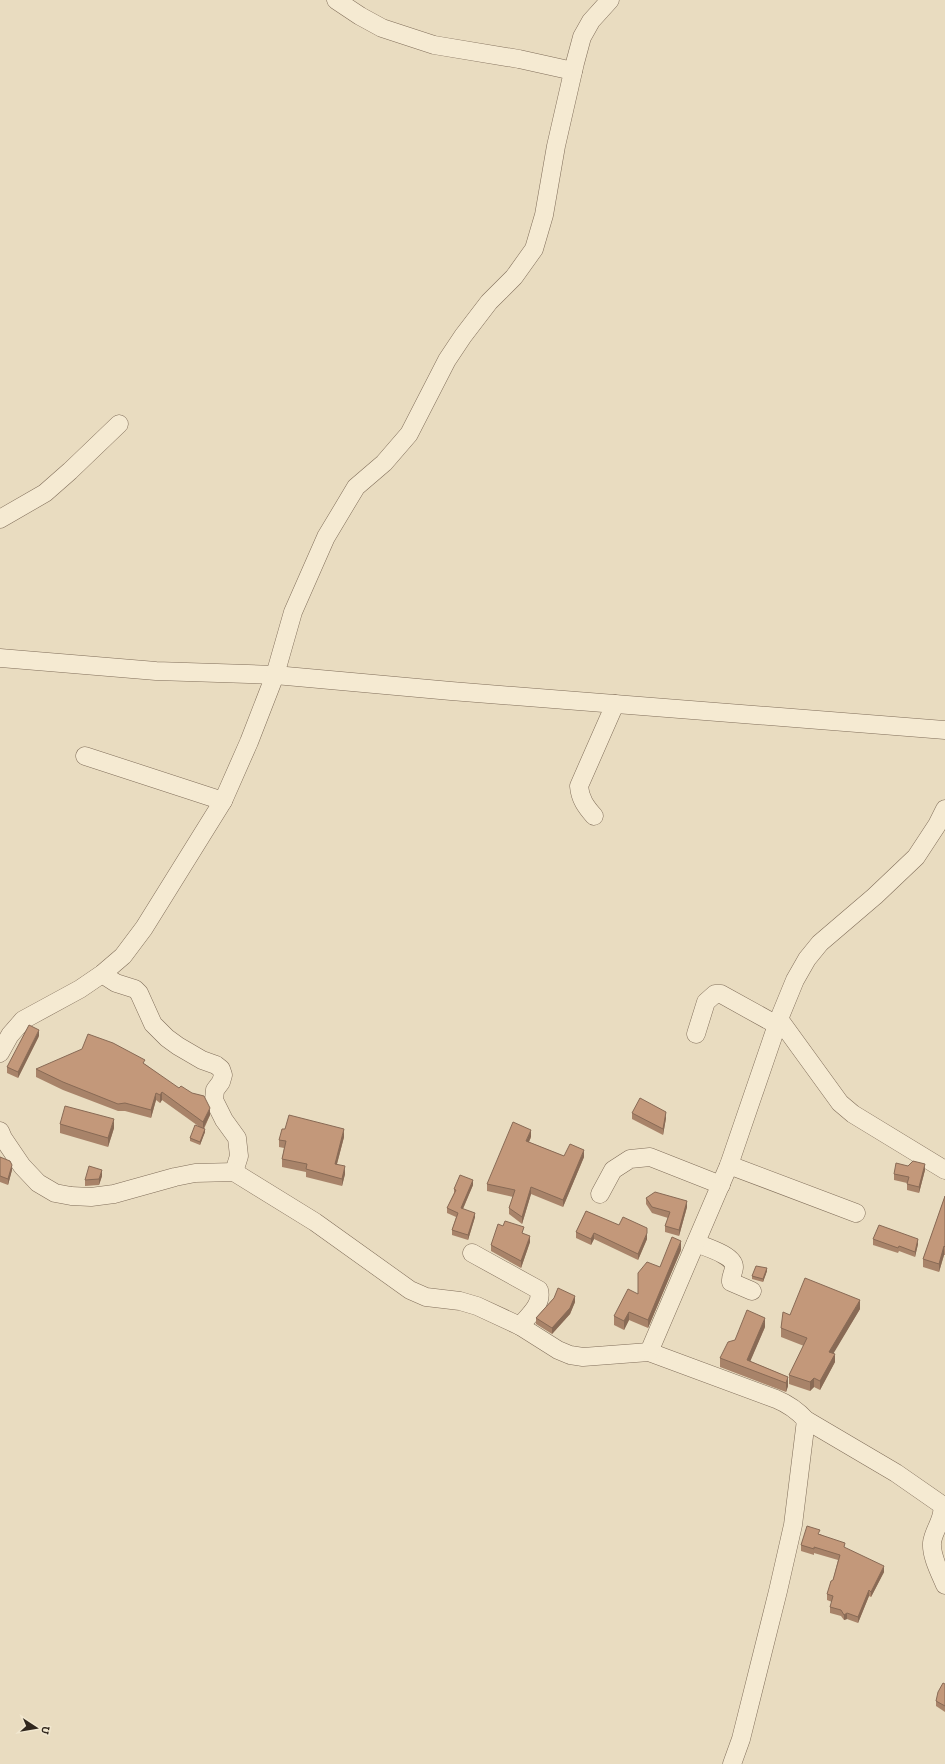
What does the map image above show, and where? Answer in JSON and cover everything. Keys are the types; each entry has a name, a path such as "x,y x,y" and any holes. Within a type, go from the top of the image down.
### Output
{"street":[{"path":"336,0 382,28 434,45 519,59 573,71"},
{"path":"0,1053 10,1035 23,1020 80,989 102,974 123,956 144,928 223,801 249,742 275,675 293,612 326,537 356,487 384,463 409,434 447,360 462,336 489,302 514,277 534,249 544,215 556,146 573,71 585,32 591,21 610,0"},
{"path":"0,519 45,493 119,424"},
{"path":"0,658 156,671 275,675 451,691 945,730"},
{"path":"594,816 584,804 579,794 579,786 615,704"},
{"path":"85,756 223,801"},
{"path":"649,1352 730,1165 778,1022 795,980 815,948 916,857 938,826 945,809"},
{"path":"102,974 116,984 135,989 153,1024 166,1038 202,1060 216,1065 221,1069 223,1075 221,1082 215,1090 214,1100 224,1120 237,1138 239,1156 234,1172"},
{"path":"696,1034 706,1002 715,994 721,994 778,1022 840,1103 853,1114 945,1170"},
{"path":"0,1131 22,1166 38,1183 55,1193 71,1196 91,1197 114,1194 175,1177 195,1174 234,1172 315,1222 410,1290 426,1297 460,1301 477,1306 520,1326 558,1350 570,1355 583,1358 649,1352 790,1405 806,1420 896,1472 942,1505 943,1514 932,1543 933,1554 945,1585"},
{"path":"600,1194 614,1170 630,1159 650,1157 721,1185"},
{"path":"730,1165 856,1213"},
{"path":"696,1242 727,1256 732,1261 734,1267 731,1282 752,1291"},
{"path":"472,1253 539,1290 541,1296 538,1304 520,1326"},
{"path":"732,1764 741,1739 793,1525 806,1420"}],"building":[{"path":"29,1025 39,1030 18,1072 7,1067"},
{"path":"88,1034 113,1043 145,1060 143,1063 179,1088 181,1086 192,1093 204,1096 210,1108 203,1122 162,1092 160,1095 156,1093 151,1110 125,1103 118,1104 63,1082 36,1069 82,1049"},
{"path":"640,1098 666,1112 663,1129 632,1113"},
{"path":"65,1106 114,1119 108,1138 60,1124"},
{"path":"289,1115 344,1129 335,1164 345,1166 342,1179 306,1169 307,1164 282,1159 286,1141 279,1140 282,1129 285,1129"},
{"path":"513,1122 531,1130 526,1141 564,1156 570,1144 584,1150 563,1200 531,1187 522,1217 509,1208 515,1190 487,1184"},
{"path":"195,1125 205,1129 200,1142 190,1138"},
{"path":"0,1157 10,1161 12,1165 8,1179 0,1176"},
{"path":"913,1161 925,1164 919,1187 907,1184 909,1177 894,1174 896,1163 908,1166"},
{"path":"89,1166 102,1170 99,1179 85,1180"},
{"path":"460,1175 473,1180 461,1208 475,1213 468,1235 452,1230 458,1213 447,1208 456,1190 454,1189"},
{"path":"655,1192 687,1201 679,1230 665,1226 670,1212 652,1207 646,1198"},
{"path":"945,1196 945,1247 944,1246 939,1264 923,1259"},
{"path":"586,1211 619,1225 623,1217 647,1228 647,1233 638,1254 594,1233 591,1239 576,1232"},
{"path":"505,1221 524,1227 522,1233 530,1236 521,1261 491,1245 498,1224 503,1226"},
{"path":"879,1225 918,1239 915,1252 899,1246 898,1248 873,1239"},
{"path":"672,1237 681,1241 648,1320 629,1312 624,1321 614,1316 628,1289 638,1294 638,1273 647,1262 660,1267"},
{"path":"756,1266 767,1268 763,1279 752,1276"},
{"path":"805,1278 860,1300 829,1352 835,1354 820,1381 814,1378 810,1382 789,1375 807,1338 781,1328 783,1312 790,1315"},
{"path":"558,1288 575,1296 570,1308 552,1328 536,1318 554,1298"},
{"path":"747,1310 765,1318 747,1360 788,1377 786,1383 720,1358 728,1342 735,1340"},
{"path":"807,1526 820,1530 818,1534 845,1543 844,1547 884,1566 871,1592 869,1590 858,1617 847,1613 844,1615 841,1610 830,1607 833,1596 827,1594 831,1581 833,1580 840,1555 814,1547 814,1549 801,1545"},
{"path":"943,1683 945,1684 945,1706 936,1701 938,1692"}]}
